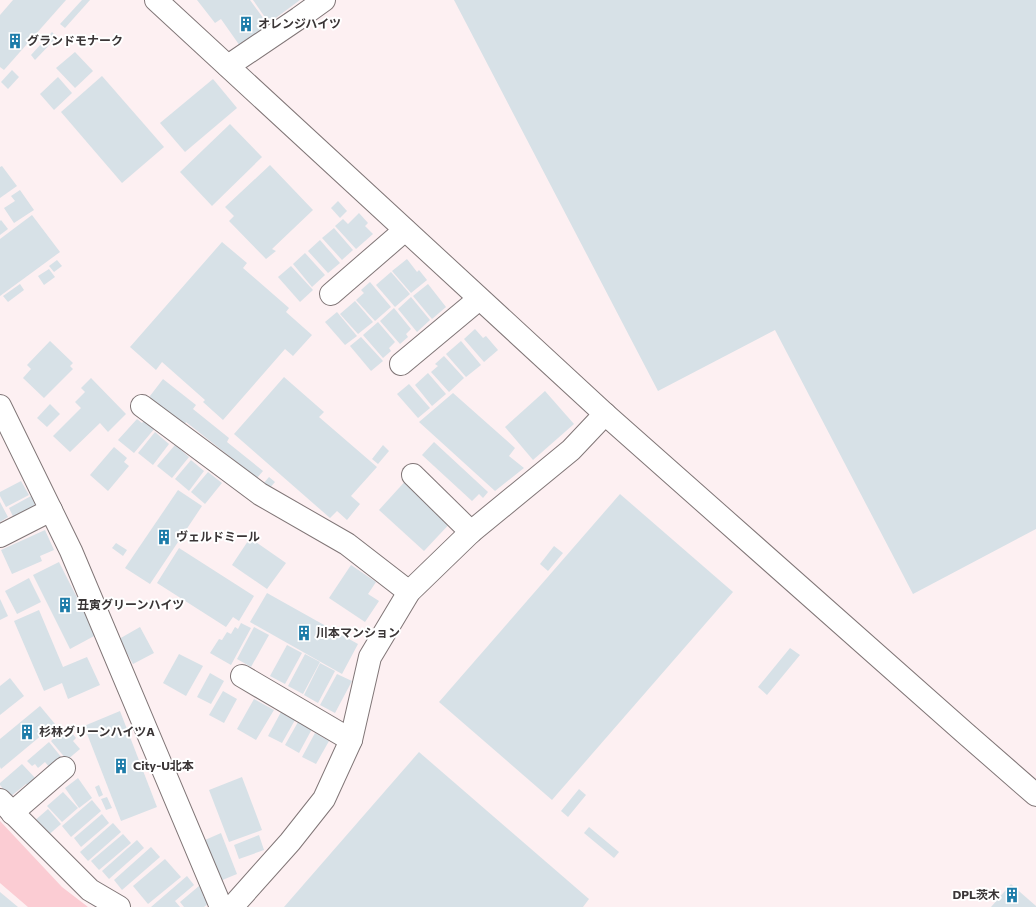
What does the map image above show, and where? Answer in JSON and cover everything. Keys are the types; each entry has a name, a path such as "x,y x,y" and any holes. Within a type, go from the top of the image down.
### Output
{"street":[{"path":"156,0 605,414 1036,795"},
{"path":"228,66 324,0"},
{"path":"330,294 405,230"},
{"path":"401,364 480,299"},
{"path":"0,406 71,551 221,907"},
{"path":"142,406 260,494 347,544 410,592"},
{"path":"232,907 290,842 324,800 350,740 370,657 410,592 471,532 571,450 605,414"},
{"path":"413,475 471,532"},
{"path":"0,536 51,510"},
{"path":"242,676 350,740"},
{"path":"64,768 6,806 90,890 119,907"}],"shaded area":[{"path":"0,821 62,887 88,907 28,907 0,883"}],"building":[{"name":"グランドモナーク","path":"13,0 66,0 4,70 0,67 0,15"},
{"path":"82,0 90,0 65,28 60,24"},
{"name":"オレンジハイツ","path":"197,0 250,0 269,26 240,46 221,19 215,23"},
{"path":"253,0 300,0 269,23"},
{"path":"454,0 1036,0 1036,529 913,594 775,330 658,391"},
{"path":"52,32 57,37 35,60 31,55"},
{"path":"75,52 93,71 75,88 56,68"},
{"path":"12,70 19,77 8,89 1,82"},
{"path":"102,76 164,147 122,183 61,112"},
{"path":"58,77 72,93 54,110 40,94"},
{"path":"213,79 237,108 185,152 160,123"},
{"path":"230,124 262,157 212,206 180,172"},
{"path":"270,165 313,210 272,249 276,251 266,259 229,221 234,216 225,207"},
{"path":"2,166 17,186 0,198 0,167"},
{"path":"20,190 34,210 14,223 4,208 15,201 11,196"},
{"path":"338,201 347,211 340,218 331,208"},
{"path":"359,213 368,223 365,226 373,234 356,249 335,226 343,219 348,224"},
{"path":"32,215 60,252 0,296 0,239"},
{"path":"1,220 8,229 0,235 0,221"},
{"path":"334,228 353,250 342,260 322,238"},
{"path":"320,240 340,263 328,273 308,251"},
{"path":"222,242 247,263 243,268 289,308 286,312 312,335 293,356 285,349 223,420 203,402 205,400 162,362 156,370 130,347"},
{"path":"305,253 325,275 312,287 293,264"},
{"path":"407,259 417,272 419,270 427,280 411,293 392,271"},
{"path":"57,260 62,266 54,272 49,266"},
{"path":"291,266 313,290 300,302 278,277"},
{"path":"49,269 55,277 44,285 38,276"},
{"path":"391,272 410,294 395,307 376,285"},
{"path":"370,282 391,307 375,321 356,300 364,293 361,290"},
{"path":"20,284 24,290 8,302 3,296"},
{"path":"428,284 446,307 432,319 413,296"},
{"path":"411,297 430,320 417,332 398,309"},
{"path":"355,301 373,322 358,334 340,314"},
{"path":"394,308 411,329 406,334 408,337 400,344 380,321"},
{"path":"337,312 357,336 345,345 325,322"},
{"path":"378,322 395,342 389,348 391,351 383,358 363,335"},
{"path":"475,329 483,338 486,336 498,350 484,362 464,339"},
{"path":"361,337 383,361 371,371 350,346"},
{"path":"50,341 73,363 70,366 73,369 44,398 23,378 31,369 27,365"},
{"path":"461,341 481,365 466,377 446,354"},
{"path":"444,356 464,378 449,392 431,372 438,366 435,364"},
{"path":"428,373 446,394 432,406 415,385"},
{"path":"284,377 324,412 319,417 377,467 351,496 360,504 347,520 337,511 330,518 234,434"},
{"path":"91,378 126,414 108,432 100,423 70,452 53,436 81,408 75,402 85,392 81,388"},
{"path":"163,379 196,405 193,409 229,438 227,442 263,471 257,478 186,422 182,428 152,404 150,396"},
{"path":"409,384 430,408 418,418 397,394"},
{"path":"545,391 574,424 533,460 505,427"},
{"path":"453,393 515,448 509,456 524,468 495,491 419,422"},
{"path":"50,404 60,414 47,427 37,418"},
{"path":"137,419 142,423 145,420 155,428 134,453 118,440"},
{"path":"155,432 169,444 153,465 138,453"},
{"path":"434,442 488,492 483,498 479,494 472,501 422,455"},
{"path":"175,445 189,457 172,478 157,466"},
{"path":"383,445 389,451 378,464 372,459"},
{"path":"114,447 127,458 124,462 129,466 108,491 90,475"},
{"path":"191,460 204,471 189,491 175,479"},
{"path":"208,472 222,483 205,504 191,492"},
{"path":"269,477 275,482 268,490 262,485"},
{"path":"409,477 454,519 424,551 379,510"},
{"path":"21,481 29,495 6,507 0,496 0,492"},
{"name":"ヴェルドミール","path":"178,490 202,506 150,584 125,568"},
{"path":"620,494 733,592 552,800 439,702"},
{"path":"31,496 39,510 16,523 9,508"},
{"path":"0,502 8,517 0,522"},
{"path":"45,530 54,550 40,556 42,561 12,574 1,550"},
{"path":"250,538 286,563 267,589 232,565"},
{"path":"116,543 127,550 123,556 112,548"},
{"path":"554,546 563,553 548,571 540,564"},
{"path":"179,548 254,596 239,621 233,617 226,627 157,583"},
{"name":"丑寅グリーンハイツ","path":"59,562 96,635 70,649 33,575"},
{"path":"351,565 376,582 368,594 379,601 365,622 329,598"},
{"path":"29,578 41,602 17,614 5,591"},
{"name":"川本マンション","path":"267,593 358,644 342,674 250,622"},
{"path":"0,599 8,616 0,620"},
{"path":"39,610 63,667 87,657 100,685 68,699 62,683 44,691 14,621"},
{"path":"241,623 251,628 231,665 210,653 219,639 222,640 227,632 231,634 235,627 238,629"},
{"path":"140,627 154,653 133,664 119,639"},
{"path":"254,627 269,635 251,667 237,659"},
{"path":"287,645 302,653 285,684 270,676"},
{"path":"790,648 800,655 767,695 758,687"},
{"path":"179,654 203,666 186,696 163,683"},
{"path":"305,654 320,662 303,694 288,686"},
{"path":"320,663 335,671 318,703 304,695"},
{"path":"210,673 224,681 211,704 197,697"},
{"path":"337,674 352,681 335,713 320,705"},
{"path":"10,678 24,696 0,715 0,686"},
{"path":"223,691 237,699 224,723 209,715"},
{"path":"254,699 274,710 256,740 237,729"},
{"name":"杉林グリーンハイツA","path":"40,706 55,724 1,769 0,739"},
{"name":"City-U北本","path":"120,711 157,807 121,821 84,726"},
{"path":"281,712 295,720 282,743 268,736"},
{"path":"298,722 312,729 299,753 285,745"},
{"path":"67,727 76,738 73,741 80,749 67,760 51,741"},
{"path":"315,733 329,741 316,764 302,757"},
{"path":"49,742 62,758 50,768 45,762 38,768 35,764 32,766 27,761"},
{"path":"419,752 589,899 583,907 284,907"},
{"path":"22,764 37,780 29,787 26,784 10,797 0,783"},
{"path":"242,777 262,830 229,842 209,790"},
{"path":"78,778 92,798 79,808 65,788"},
{"path":"99,785 103,795 99,797 95,787"},
{"path":"579,789 586,795 568,817 561,811"},
{"path":"63,792 78,808 62,822 47,806"},
{"path":"107,797 112,808 106,810 101,799"},
{"path":"92,800 101,811 71,837 62,826"},
{"path":"48,809 61,824 45,838 32,823"},
{"path":"102,814 109,823 81,847 74,838"},
{"path":"113,823 121,832 88,861 80,852"},
{"path":"589,827 619,852 614,858 584,833"},
{"path":"221,833 237,874 220,881 205,840"},
{"path":"123,834 131,843 99,870 91,861"},
{"path":"259,835 264,850 239,859 234,845"},
{"path":"137,840 144,848 109,879 102,871"},
{"path":"151,847 160,857 122,890 114,880"},
{"path":"165,859 181,877 148,904 133,886"},
{"path":"187,876 194,885 175,901 180,907 151,907"},
{"name":"DPL茨木","path":"1011,884 1036,906 1036,907 991,907"},
{"path":"199,886 206,894 203,896 209,903 204,907 184,907 180,902"},
{"path":"0,892 18,907 0,907"}],"place":[{"name":"オレンジハイツ","path":"246,24"},
{"name":"グランドモナーク","path":"15,41"},
{"name":"ヴェルドミール","path":"164,537"},
{"name":"丑寅グリーンハイツ","path":"65,605"},
{"name":"川本マンション","path":"304,633"},
{"name":"杉林グリーンハイツA","path":"27,732"},
{"name":"City-U北本","path":"121,766"},
{"name":"DPL茨木","path":"1012,895"}]}
